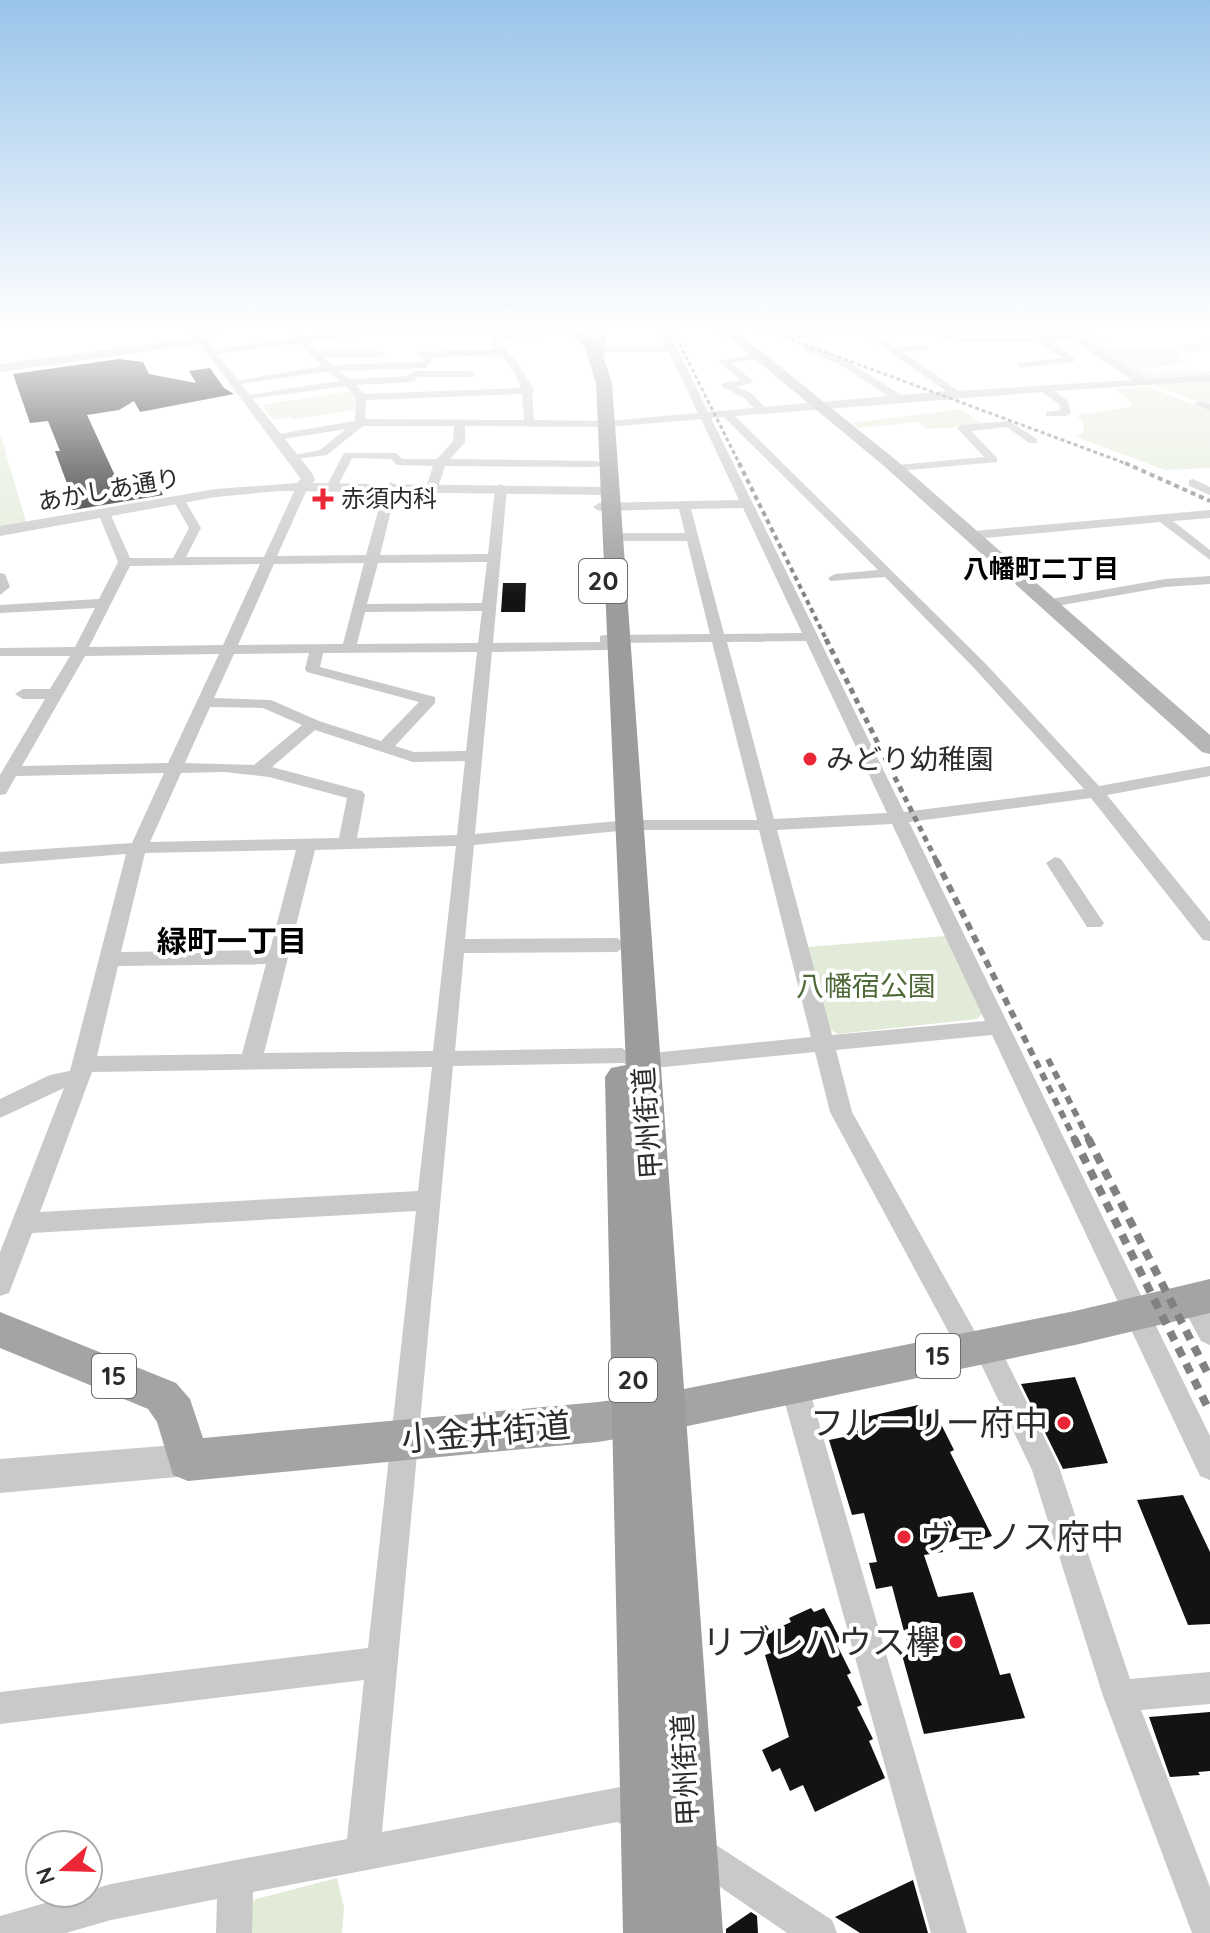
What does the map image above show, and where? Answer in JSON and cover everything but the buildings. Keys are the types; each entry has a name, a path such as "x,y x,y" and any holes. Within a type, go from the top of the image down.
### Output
{"highway":[{"name":"甲州街道","path":"599,415 649,1414 689,1846 694,1933"},
{"name":"甲州街道","path":"602,415 597,464 613,537 610,641"},
{"name":"甲州街道","path":"621,825 617,945 629,1060"},
{"name":"甲州街道","path":"649,1414 647,1820 652,1933"}],"main road":[{"path":"833,415 974,535 1210,747"},
{"name":"小金井街道","path":"188,1460 649,1414 1135,1313 1204,1309"},
{"name":"15","path":"0,1330 162,1396 175,1413 188,1460"}],"street":[{"path":"0,1285 81,1071 138,848 268,560 308,480 260,415"},
{"path":"293,458 323,453 360,423 360,415"},
{"path":"432,487 440,463 459,442 458,423 461,415"},
{"path":"529,415 529,424"},
{"path":"277,437 360,423 601,424 713,415"},
{"path":"728,415 975,659 1094,791 1210,935"},
{"path":"704,416 1210,1466"},
{"path":"897,468 993,460 962,428 1009,424 1033,441"},
{"path":"333,485 348,455 396,456 397,462 597,464"},
{"path":"1210,483 1193,483 1210,491"},
{"name":"あかしあ通り","path":"0,531 240,490 303,485 501,488 604,499"},
{"path":"349,648 391,486"},
{"path":"363,1853 501,488"},
{"path":"604,499 684,505 746,504"},
{"path":"178,561 195,528 179,500"},
{"path":"684,505 841,1112 1045,1467 1119,1696 1210,1933"},
{"path":"104,513 125,562"},
{"path":"974,535 1210,514"},
{"path":"1162,518 1210,556"},
{"path":"613,537 691,537"},
{"path":"1193,543 1210,541"},
{"path":"125,562 493,558"},
{"path":"0,790 9,765 80,651 125,562"},
{"path":"835,578 887,573"},
{"path":"0,577 3,587 0,591"},
{"path":"1051,603 1165,583 1210,580"},
{"path":"0,609 104,603"},
{"path":"360,608 489,607"},
{"path":"0,652 484,647 811,637"},
{"path":"317,649 312,669 430,700 384,748"},
{"path":"23,694 55,694"},
{"path":"204,702 266,703 313,724 413,757 473,756"},
{"path":"259,770 313,724"},
{"path":"9,765 259,770 356,795 347,843"},
{"path":"0,858 138,848 465,840 621,825 766,825 900,818 995,808 1210,771"},
{"path":"251,1062 307,844"},
{"path":"1055,863 1094,923"},
{"path":"454,946 617,945"},
{"path":"110,959 279,957"},
{"path":"0,1109 81,1071 251,1062 629,1060 999,1027"},
{"path":"23,1223 429,1200"},
{"path":"794,1385 949,1933"},
{"path":"0,1476 188,1460"},
{"path":"0,1708 381,1662"},
{"path":"1119,1696 1210,1688"},
{"path":"3,1933 111,1902 620,1804 819,1933"},
{"path":"234,1933 235,1878"}],"green space":[{"path":"269,415 322,415 292,420 290,417 273,420"},
{"path":"913,415 970,415 984,425 927,429 918,422 859,428 852,423"},
{"path":"1077,415 1210,415 1210,468 1165,470 1074,436 1083,434 1084,425"},
{"path":"0,433 26,522 0,526"},
{"name":"八幡宿公園","path":"946,936 983,1013 977,1019 838,1034 829,1029 807,947"},
{"path":"337,1878 344,1907 342,1933 252,1933 252,1903 256,1899"}],"railway":[{"path":"715,415 739,463"},
{"path":"996,415 1127,464"},
{"path":"739,463 827,641"},
{"path":"1127,464 1210,501"},
{"path":"826,639 937,862"},
{"path":"936,860 1075,1140"},
{"path":"1048,1059 1089,1140"},
{"path":"1074,1138 1210,1412"},
{"path":"1088,1138 1210,1378"}],"place":[{"name":"赤須内科","path":"323,499"},
{"name":"みどり幼稚園","path":"810,759"},
{"name":"フルーリー府中","path":"1064,1423"},
{"name":"ヴェノス府中","path":"904,1537"},
{"name":"リブレハウス欅","path":"956,1642"}],"district":[{"name":"八幡町二丁目","path":"1041,569"},
{"name":"緑町一丁目","path":"232,942"}]}
